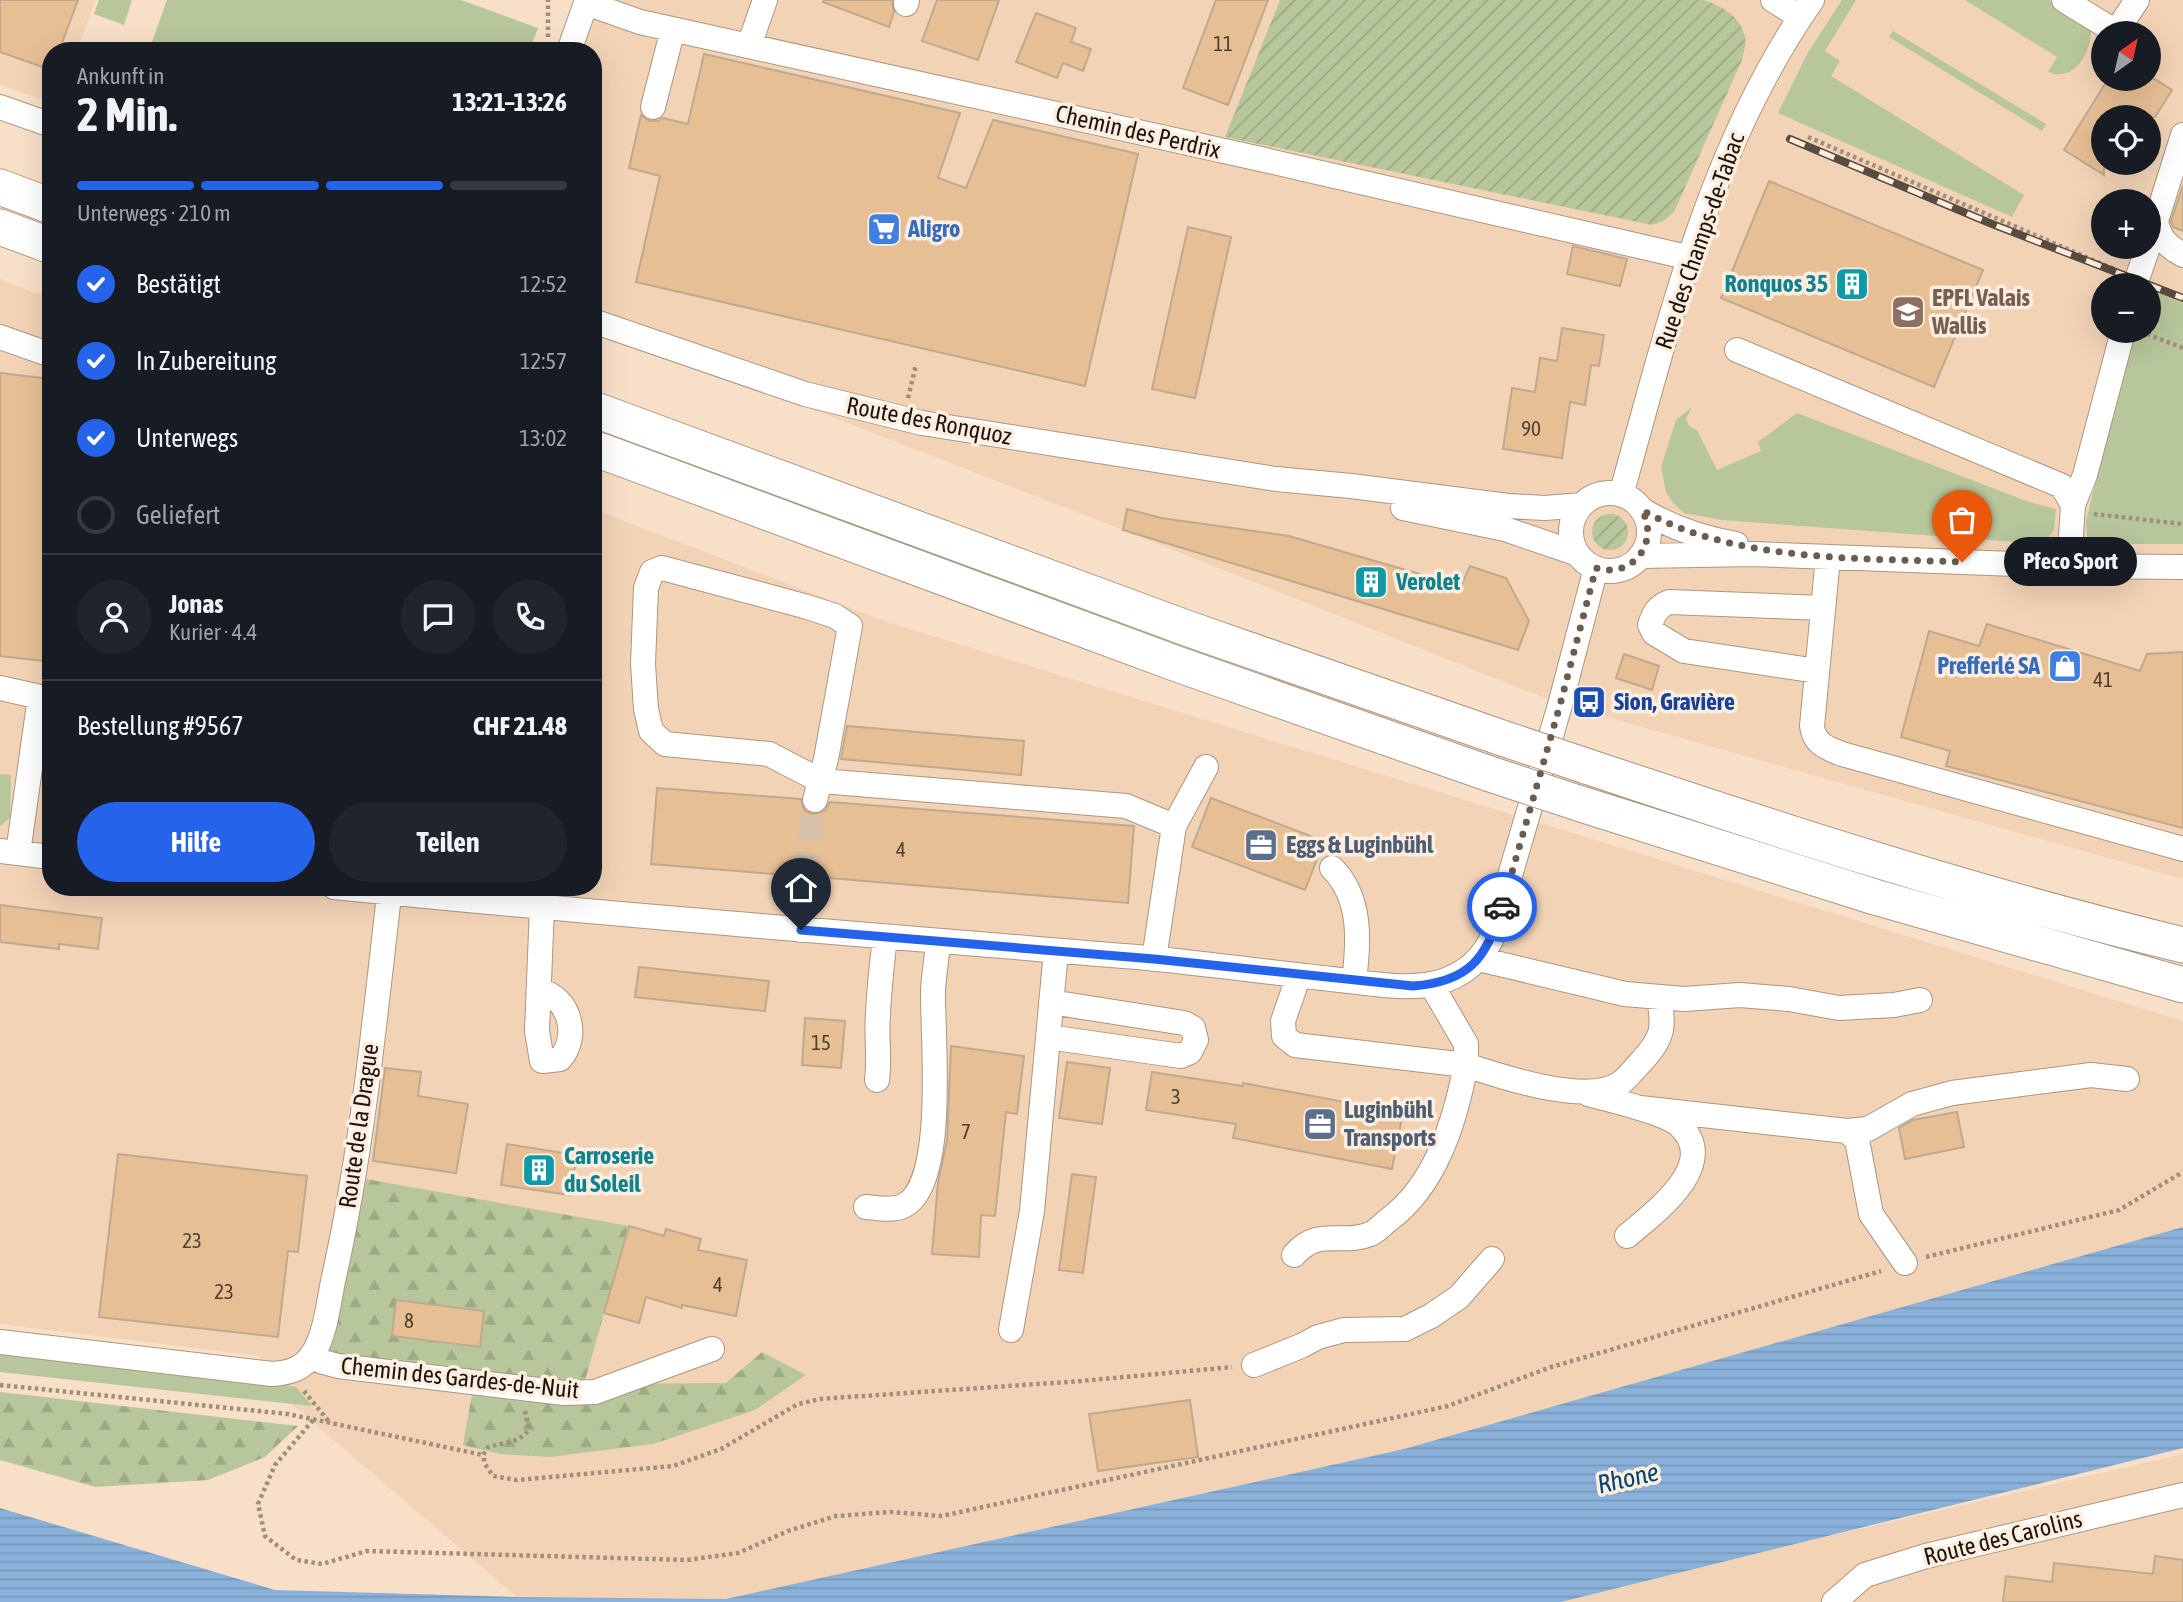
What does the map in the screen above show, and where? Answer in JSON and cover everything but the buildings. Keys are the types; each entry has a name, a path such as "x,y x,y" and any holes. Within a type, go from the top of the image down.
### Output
{"highway":[{"path":"0,187 42,203"},
{"path":"0,227 42,243"},
{"path":"602,412 1201,634 1502,738 1978,890 2183,945"},
{"path":"602,452 1164,659 1490,774 1875,897 2183,985"}],"street":[{"path":"749,46 765,0"},
{"path":"1773,0 1806,8"},
{"path":"2064,0 2097,21"},
{"path":"2124,21 2137,0"},
{"path":"561,42 586,2"},
{"name":"Chemin des Perdrix","path":"586,2 628,18 705,37 1256,158 1691,258"},
{"name":"Rue des Champs-de-Tabac","path":"1621,495 1647,400 1718,177 1741,122 1784,41 1806,8"},
{"path":"653,107 673,29"},
{"path":"0,107 42,122"},
{"path":"2161,205 2183,135"},
{"path":"2161,236 2170,247 2183,255"},
{"name":"Route des Ronquoz","path":"602,324 805,394 889,416 1276,479 1351,485 1508,506 1545,508 1582,505"},
{"path":"0,337 42,352"},
{"path":"2069,566 2073,508 2085,475 2120,343"},
{"path":"1737,350 2062,486 2073,508"},
{"name":"Route des Ronquoz","path":"1276,479 1351,498 1505,529 1587,561"},
{"path":"1642,510 1648,537 1640,556 1629,565 1616,570 1587,561 1572,542 1571,528 1582,505 1600,494 1621,495 1666,524 1714,540 1824,556"},
{"path":"1640,556 1753,554 2069,566 2183,567"},
{"path":"1824,556 1823,608 1812,726 1813,736 1823,746 1842,754 2183,849"},
{"path":"444,896 801,930 1154,959 1353,981 1413,986 1431,984 1456,976 1479,959 1487,948 1498,920 1560,705 1587,561"},
{"path":"818,791 850,626 835,616 804,606 662,568 652,572 646,587 643,664 646,709 651,732 665,744 769,754 818,791 1126,806 1174,826"},
{"path":"1817,671 1684,651 1654,633 1650,625 1653,613 1669,602 1823,608"},
{"path":"0,688 40,697 9,852 42,856"},
{"path":"1154,959 1174,826 1206,767"},
{"path":"1332,868 1351,897 1356,920 1358,946 1353,981"},
{"path":"801,930 802,876"},
{"name":"Route de la Drague","path":"312,1356 320,1338 357,1158 389,896"},
{"path":"539,990 542,907"},
{"path":"877,1080 877,1015 885,937"},
{"path":"866,1207 890,1209 904,1206 915,1195 931,1160 935,1081 933,989 939,942"},
{"path":"1011,1331 1032,1211 1056,951"},
{"path":"1479,959 1625,995 1684,999 1740,995 1789,999 1839,1008 1894,1005 1920,1000"},
{"path":"1299,975 1283,1021 1284,1036 1295,1045 1466,1065 1530,1085 1584,1093 1640,1108 1679,1125 1692,1143 1693,1164 1664,1204 1627,1236"},
{"path":"1294,1255 1302,1246 1320,1238 1369,1234 1397,1214 1417,1192 1439,1153 1458,1107 1466,1065 1466,1044 1431,984"},
{"path":"1584,1093 1618,1085 1655,1046 1663,1026 1659,997"},
{"path":"1048,1037 1181,1055 1190,1052 1196,1040 1193,1028 1184,1023 1051,1002"},
{"path":"1640,1108 1847,1131 1868,1129 1912,1104 1952,1093 2091,1075 2127,1079"},
{"path":"1847,1131 1857,1140 1871,1214 1905,1263"},
{"path":"1254,1365 1318,1337 1345,1330 1405,1329 1459,1297 1492,1259"},
{"path":"0,1342 272,1374 288,1372"},
{"name":"Chemin des Gardes-de-Nuit","path":"288,1372 303,1365 312,1356 338,1366 564,1393 595,1392 712,1349"},
{"name":"Route des Carolins","path":"1834,1602 1865,1575 1926,1556 2183,1496"}],"path":[{"path":"548,0 557,42"},
{"path":"1808,137 2125,273"},
{"path":"2161,340 2183,348"},
{"path":"907,404 916,365"},
{"path":"2073,508 2183,524"},
{"path":"313,1420 275,1465 258,1504 265,1536 296,1560 321,1564 367,1551 687,1560 738,1553 788,1531 836,1516 891,1512 942,1516 1448,1406 1548,1368 1905,1263 2119,1209 2183,1172"},
{"path":"489,1384 514,1399 526,1412 529,1429 519,1440 488,1447 483,1455 493,1476 517,1480 673,1466 721,1449 798,1404 820,1399 1081,1381 1254,1365"},
{"path":"288,1372 331,1424"},
{"path":"0,1385 288,1414 483,1455"}],"shaded area":[{"path":"0,0 95,0 80,42 42,42 42,99 0,85"},
{"path":"577,0 1773,0 1781,4 1812,0 2183,0 2183,879 1560,704 602,327 602,42 570,42"},
{"path":"0,279 42,295 42,896 602,896 602,512 887,622 2183,1021 2183,1227 1404,1449 726,1599 517,1597 260,1377 260,1356 0,1324"},
{"path":"2183,1454 2183,1602 1561,1602 1783,1547"}],"green space":[{"path":"99,0 132,0 124,25 94,14"},
{"path":"167,0 461,0 538,28 533,42 152,42"},
{"path":"1280,0 1704,0 1724,9 1735,18 1743,30 1746,43 1742,60 1674,212 1665,220 1652,225 1225,137"},
{"path":"1842,0 1856,0 1825,51 1840,61 1831,76 2024,195 2012,217 1778,113 1807,54"},
{"path":"1965,0 2049,0 2086,23 2091,31 2090,40 2079,64 2066,73 2048,72 2057,57"},
{"path":"1893,31 2046,124 2042,131 1889,37"},
{"path":"2161,294 2183,303 2183,544 2096,544 2087,536 2086,521 2131,343 2161,343"},
{"path":"1692,407 1686,419 1691,427 1697,430 1717,470 1761,451 1758,442 1797,413 2029,502 2056,509 2054,530 2044,544 1722,520 1684,513 1666,492 1661,467 1676,420"},
{"path":"1610,514 1622,520 1628,532 1622,544 1610,550 1598,544 1592,532 1598,520"},
{"path":"0,774 11,775 10,818 0,826"},
{"path":"366,1179 629,1226 584,1384 726,1383 762,1352 806,1375 755,1410 653,1444 550,1457 500,1454 463,1445 473,1389 327,1357"},
{"path":"0,1351 296,1387 312,1406 0,1372"},
{"path":"0,1392 298,1426 265,1457 208,1480 95,1487 0,1460"}],"water":[{"name":"Rhone","path":"2183,1227 2183,1448 1561,1602 0,1602 0,1508 275,1590 517,1597 726,1599 1404,1449"}],"tunnel":[{"path":"802,876 815,800"}],"railway":[{"path":"1790,139 1992,224 2183,298"}],"way so far":[{"path":"1502,907 1596,568 1616,570 1629,565 1640,556 1648,537 1642,510 1690,534 1737,544 1819,556 1962,562"}],"place":[{"name":"Aligro","path":"884,229"},
{"name":"Ronquos 35","path":"1852,284"},
{"name":"EPFL Valais Wallis","path":"1908,312"},
{"name":"Pfeco Sport","path":"1962,562"},
{"name":"Verolet","path":"1371,582"},
{"name":"Prefferlé SA","path":"2065,666"},
{"name":"Sion, Gravière","path":"1589,702"},
{"name":"Eggs & Luginbühl","path":"1261,845"},
{"name":"Luginbühl Transports","path":"1320,1124"},
{"name":"Carroserie du Soleil","path":"539,1170"}],"route":[{"path":"801,930 1154,959 1413,986 1431,984 1456,976 1475,962 1491,940 1502,907"}]}
